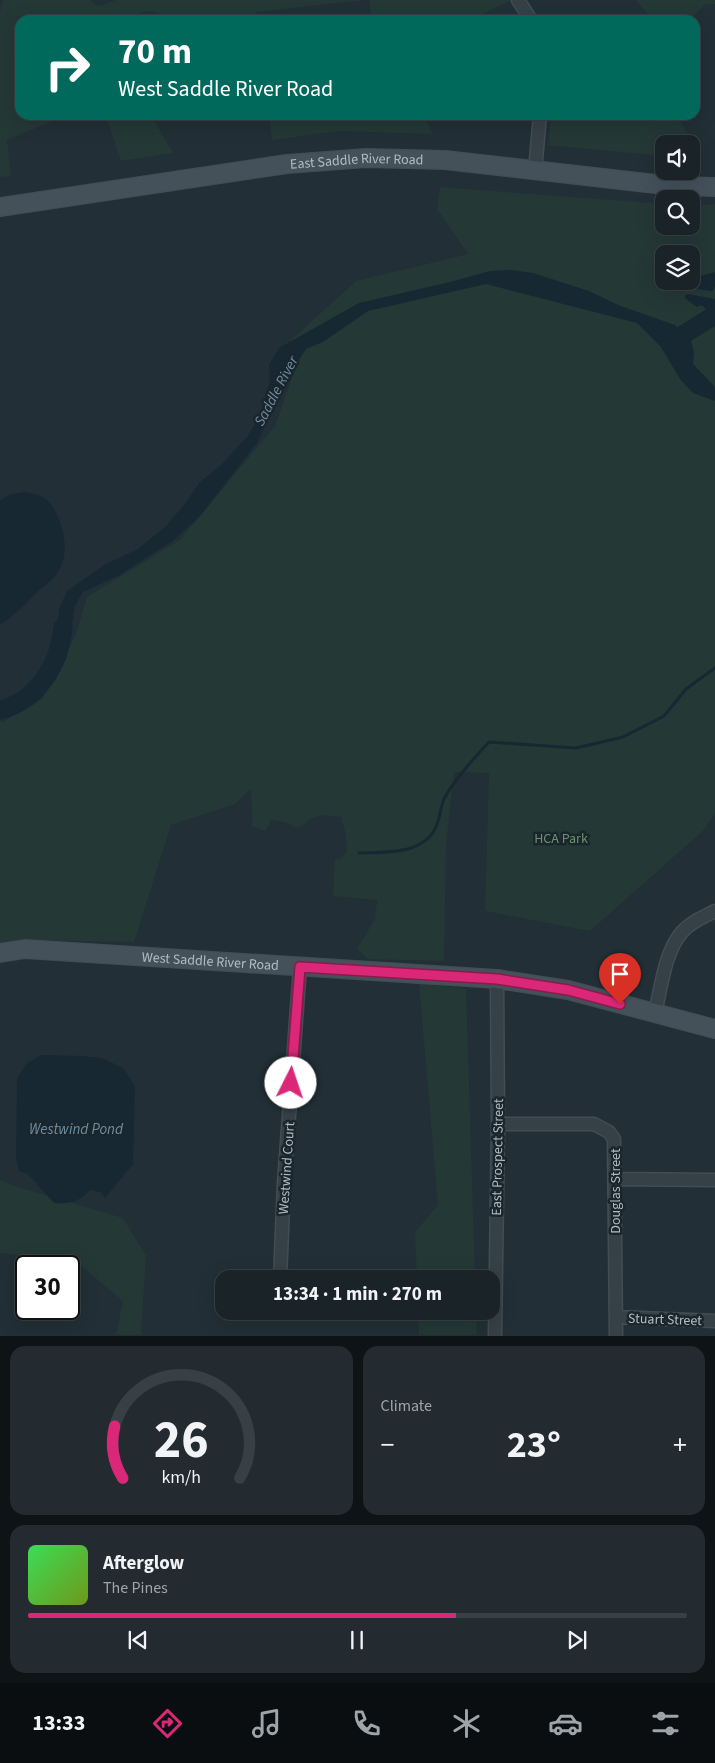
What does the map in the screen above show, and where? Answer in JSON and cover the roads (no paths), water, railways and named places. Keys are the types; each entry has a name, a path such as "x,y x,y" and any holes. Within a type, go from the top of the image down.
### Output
{"street":[{"path":"518,0 528,15"},
{"path":"535,171 540,120"},
{"name":"East Saddle River Road","path":"0,207 287,164 366,158 444,160 673,186 715,187"},
{"path":"655,1013 670,950 675,940 683,930 715,911"},
{"name":"West Saddle River Road","path":"0,954 25,950 497,979 568,990 715,1028"},
{"name":"Westwind Court","path":"280,1270 284,1191 300,967"},
{"name":"East Prospect Street","path":"495,1336 498,1124 497,979"},
{"name":"Douglas Street","path":"498,1124 589,1124 602,1127 614,1139 616,1336"},
{"path":"615,1179 715,1180"},
{"name":"Stuart Street","path":"616,1317 715,1321"}],"water":[{"path":"511,270 533,273 589,291 618,305 675,325 691,341 694,352 693,364 715,387 715,401 693,393 680,379 661,347 637,323 486,284 368,311 323,342 306,349 287,379 257,443 200,516 174,540 118,576 83,592 75,606 66,659 55,680 19,713 0,718 0,705 16,697 25,689 36,674 45,673 54,667 60,648 56,638 59,609 67,591 106,564 138,549 165,527 200,482 221,465 247,437 260,416 270,380 269,365 279,348 359,303 490,271"},
{"path":"715,272 715,287 712,291 700,290 700,276"},
{"path":"688,294 715,299 715,320 704,307 700,305 697,307 686,299 685,296"},
{"path":"24,492 45,498 52,506 63,532 64,555 55,576 18,611 0,625 0,500 12,494"},
{"name":"Westwind Pond","path":"41,1055 102,1058 123,1068 135,1086 133,1164 105,1198 100,1192 90,1190 74,1201 54,1203 28,1174 19,1171 16,1158 17,1079 26,1064"}],"waterway":[{"name":"Saddle River","path":"663,331 676,339 715,316"},
{"name":"Saddle River","path":"0,710 25,698 45,679 57,654 63,627"},
{"path":"359,853 391,852 412,848 421,844 435,829 448,792 489,742 576,748 623,737 664,716 686,689 715,668"}],"park label":[{"name":"HCA Park","path":"561,838"}]}
